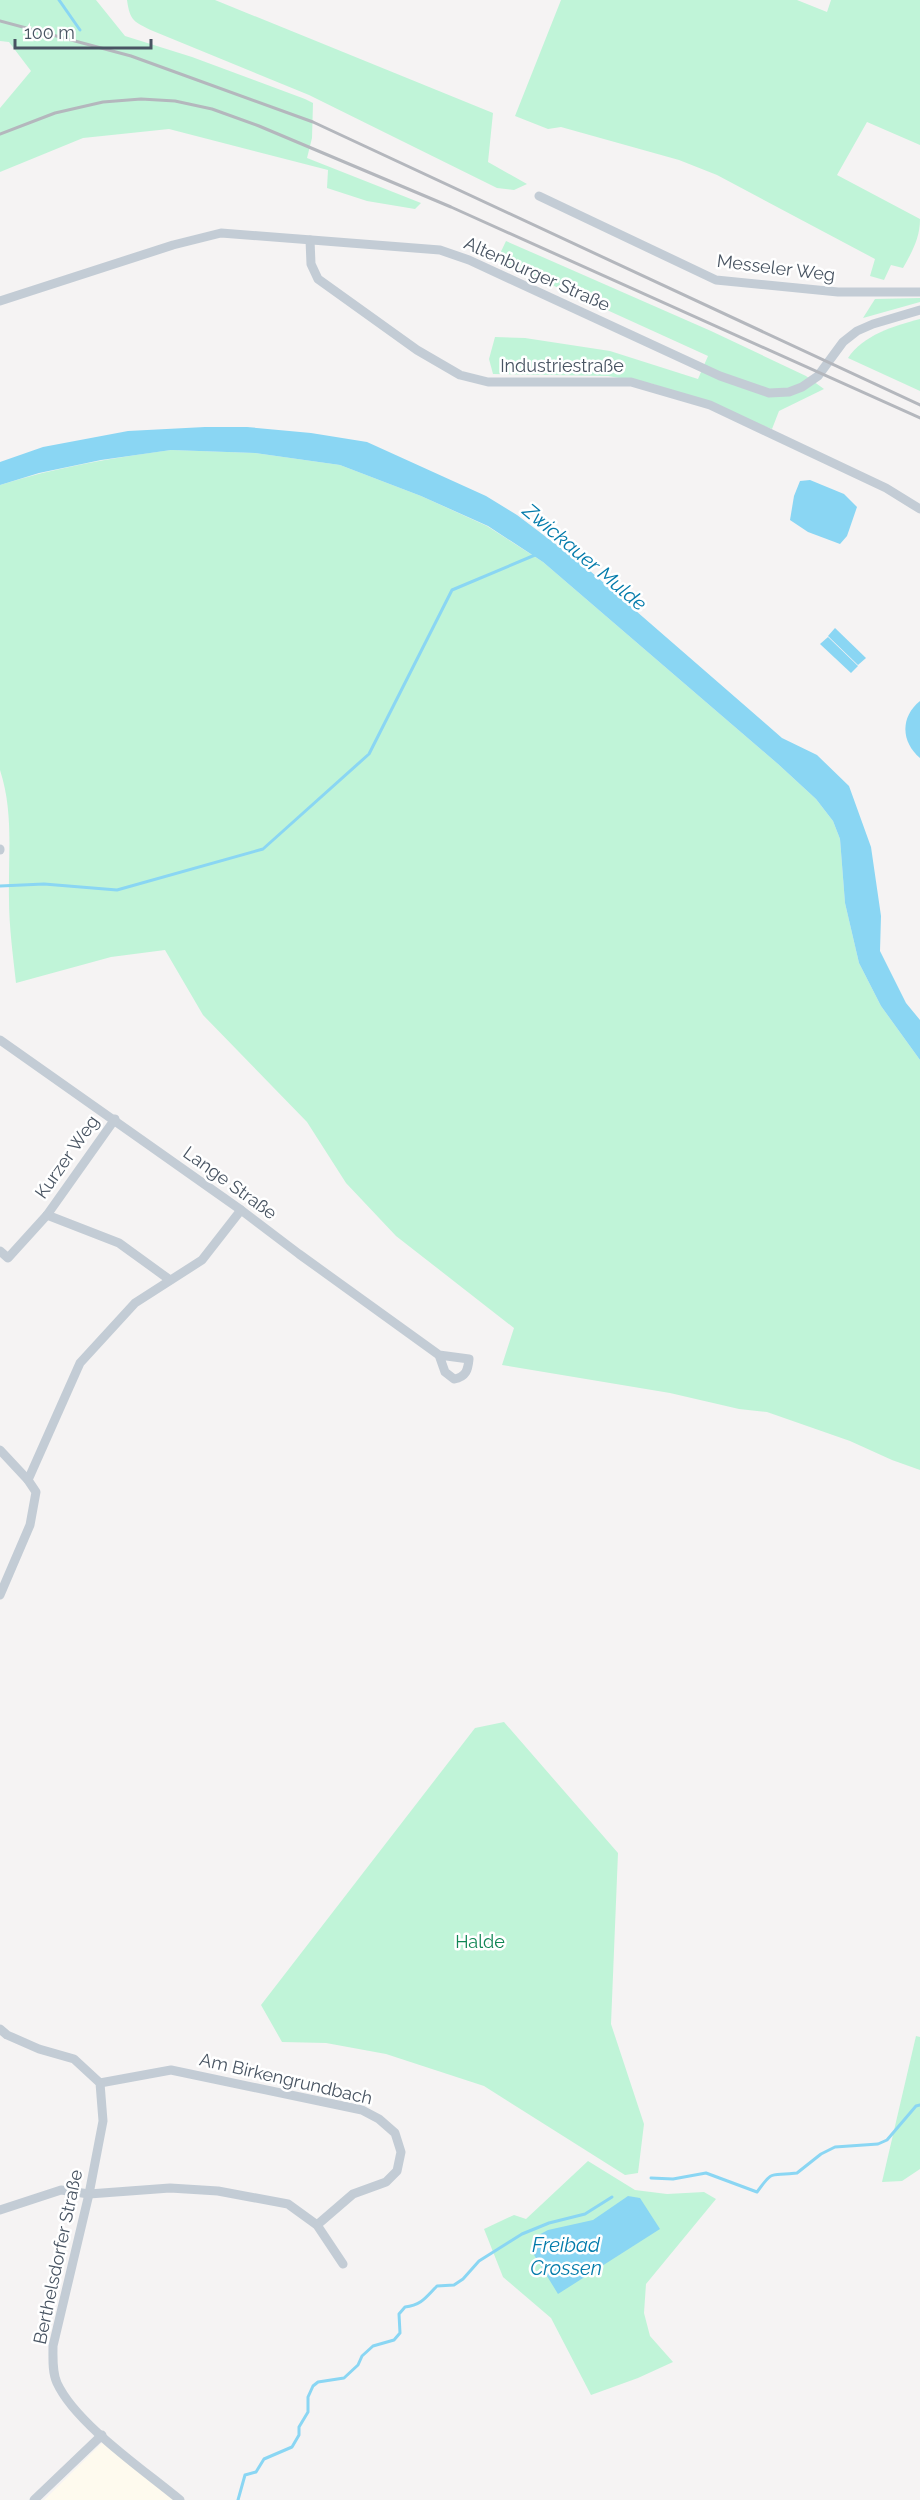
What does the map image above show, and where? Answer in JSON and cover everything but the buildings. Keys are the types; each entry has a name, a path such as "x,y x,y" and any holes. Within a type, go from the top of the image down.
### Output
{"street":[{"name":"Messeler Weg","path":"539,196 716,280 838,292 920,292"},
{"name":"Altenburger Straße","path":"0,301 173,245 221,233 440,250 469,260 720,376 770,393 789,392 802,387 818,376 843,342 857,331 920,310"},
{"name":"Industriestraße","path":"310,240 311,264 318,279 417,350 460,375 488,382 631,382 710,405 886,488 920,509"},
{"name":"Lange Straße","path":"0,1040 115,1119 439,1355"},
{"name":"Kurzer Weg","path":"0,1251 8,1258 47,1215 115,1119"},
{"path":"28,1480 80,1363 135,1303 202,1260 241,1210"},
{"path":"47,1215 119,1243 170,1280"},
{"path":"0,1450 36,1492 30,1525 0,1595"},
{"path":"0,2029 7,2035 39,2049 74,2060 100,2083"},
{"name":"Am Birkengrundbach","path":"100,2083 171,2070 362,2110 379,2119 395,2133 402,2152 397,2171 386,2182 352,2194 318,2225"},
{"name":"Berthelsdorfer Straße","path":"100,2083 103,2121 89,2193 52,2346 53,2368 57,2383 75,2409 102,2435 180,2500"},
{"path":"0,2210 61,2190 89,2193 170,2188 218,2191 288,2204 318,2225 343,2264"},
{"path":"34,2500 102,2435"}],"shaded area":[{"path":"103,2442 175,2500 44,2500"}],"green space":[{"path":"0,0 96,0 125,36 192,57 305,99 313,103 312,138 307,158 421,203 415,209 367,201 327,188 328,170 169,129 83,138 0,172 0,108 31,71 9,42 0,41"},
{"path":"127,0 215,0 493,113 488,162 527,184 514,190 497,188 309,95 153,31 134,20"},
{"path":"561,0 797,0 827,12 831,0 920,0 920,145 867,122 837,175 920,219 917,239 903,268 891,265 884,280 870,276 875,259 717,175 679,160 561,127 548,129 515,116"},
{"path":"506,241 711,331 806,376 824,389 779,411 772,429 653,384 608,376 493,374 489,359 495,337 525,338 610,351 698,379 708,356 497,260"},
{"path":"920,298 920,302 863,318 875,299"},
{"path":"920,319 920,391 848,358 854,350 871,337 890,328"},
{"path":"171,450 255,453 340,465 421,496 487,526 543,562 778,764 816,799 833,821 840,839 845,903 859,963 881,1006 920,1060 920,1470 850,1441 767,1412 739,1409 670,1393 502,1365 514,1328 396,1236 346,1183 307,1122 203,1015 165,950 111,957 16,983 9,910 9,818 0,770 0,485 85,464"},
{"name":"Halde","path":"504,1722 618,1853 611,2024 644,2124 638,2173 625,2175 484,2086 386,2054 326,2043 282,2042 261,2005 475,1728"},
{"path":"916,2036 920,2037 920,2169 902,2181 882,2182"},
{"path":"588,2161 635,2190 667,2194 704,2192 716,2199 646,2284 644,2313 650,2336 673,2362 591,2395 551,2318 503,2277 484,2229 514,2215 526,2219"}],"water":[{"path":"247,427 311,433 367,442 486,496 517,515 582,564 782,738 817,755 849,786 871,847 881,916 880,951 906,1003 920,1020 920,1060 881,1006 859,963 845,903 840,839 833,821 816,799 543,562 488,526 421,496 340,465 255,453 171,450 101,460 39,473 0,485 0,462 43,447 128,431"},
{"path":"810,480 844,494 857,507 847,536 840,544 808,532 790,520 794,496 800,481"},
{"path":"835,628 866,658 858,665 828,636"},
{"path":"828,637 858,666 851,673 820,644"},
{"path":"920,701 920,758 909,745 905,730 909,714"},
{"name":"Freibad Crossen","path":"628,2196 640,2198 660,2229 558,2294 531,2250 533,2238 548,2230 593,2220"}],"waterway":[{"path":"59,0 80,30"},
{"path":"0,886 44,884 117,890 263,849 369,754 452,590 535,555"},
{"path":"651,2178 673,2179 706,2173 757,2192 771,2176 797,2173 821,2154 835,2147 878,2144 887,2140 916,2106 920,2105"},
{"path":"238,2500 245,2475 256,2472 264,2459 292,2447 299,2435 299,2427 308,2412 308,2397 313,2386 318,2382 344,2378 373,2346 394,2340 400,2333 399,2314 405,2307 420,2302 437,2286 454,2285 463,2279 479,2261 522,2234 549,2223 585,2214 612,2197"}],"railway":[{"path":"0,21 131,56 313,122 920,405"},
{"path":"0,134 55,113 103,102 141,99 175,101 212,109 259,126 451,207 920,418"}],"water label":[{"name":"Zwickauer Mulde","path":"585,557"}]}
